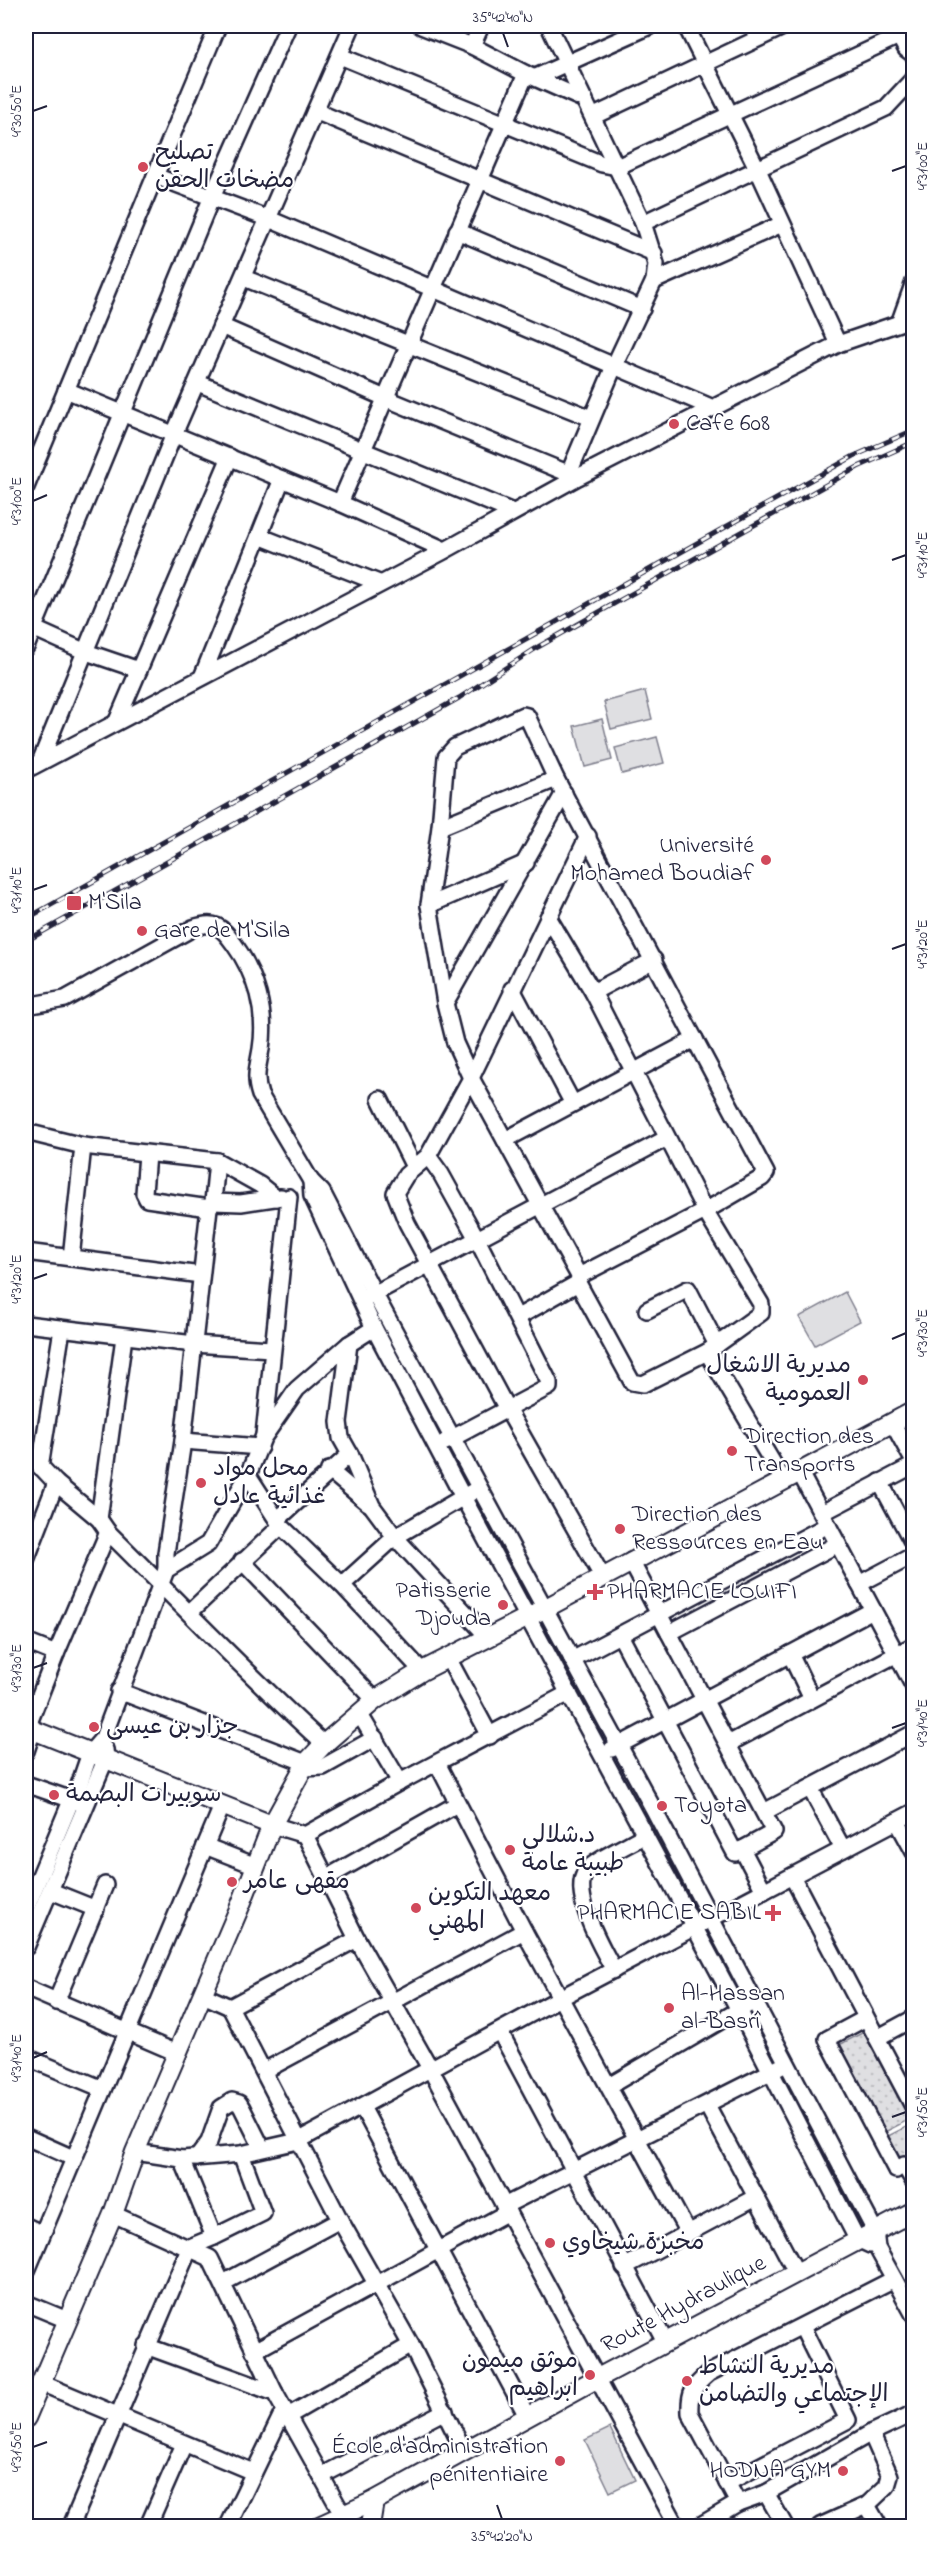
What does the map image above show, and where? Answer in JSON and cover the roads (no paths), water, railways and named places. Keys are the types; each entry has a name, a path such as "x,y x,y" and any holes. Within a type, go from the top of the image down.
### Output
{"main road":[{"path":"26,2418 113,2214 135,2152 203,1995 272,1825 305,1766 324,1744 375,1700 422,1671 914,1411"},
{"path":"29,1725 272,1825"},
{"name":"Route Hydraulique","path":"319,2526 346,2523 374,2501 857,2239 876,2240 914,2211"},
{"path":"370,2526 374,2501"}],"street":[{"path":"26,487 218,26"},
{"path":"26,647 29,627 288,26"},
{"path":"40,762 174,434 352,26"},
{"path":"421,26 472,46 585,100"},
{"path":"472,46 481,26"},
{"path":"549,26 594,116 643,223 657,264 654,281 591,418 573,475"},
{"path":"340,503 504,124 531,75 567,64 650,26"},
{"path":"686,26 757,168 838,344"},
{"path":"594,116 785,26"},
{"path":"340,56 602,164 617,168 730,115 897,31 906,49 914,55"},
{"path":"643,223 886,108 914,78"},
{"path":"315,111 654,253"},
{"path":"155,176 269,219 714,408"},
{"path":"654,281 782,224"},
{"path":"457,231 642,309"},
{"path":"244,278 591,418"},
{"path":"26,770 445,550 573,475 714,408 838,344 907,320 914,282"},
{"path":"221,326 386,398 573,475"},
{"path":"198,383 513,512"},
{"path":"66,390 340,503 445,550"},
{"path":"117,721 230,457"},
{"path":"202,677 282,479"},
{"path":"259,536 379,583"},
{"path":"29,627 86,652 139,670"},
{"path":"518,1317 579,1280 705,1211 762,1178 766,1173 556,779 527,716 519,716 449,752 444,764 440,827 429,905 455,1043 471,1078 579,1280 632,1383 643,1384 712,1348 762,1310 705,1211 593,993 548,917"},
{"path":"440,827 556,779"},
{"path":"446,1003 564,793"},
{"path":"588,836 512,989 471,1078 428,1156 414,1167 398,1185 395,1193 407,1223 507,1409 602,1576"},
{"path":"429,905 526,862"},
{"path":"26,1006 65,999 193,927 214,923 222,927 238,948 260,993 262,1021 261,1049 256,1068 258,1088 271,1115 315,1190 367,1297 453,1437 536,1612 569,1693 772,2072 857,2239"},
{"path":"593,993 654,960"},
{"path":"512,989 572,1102"},
{"path":"505,1140 572,1102 695,1039"},
{"path":"380,1100 414,1167"},
{"path":"26,1132 83,1146 217,1161 283,1197"},
{"path":"367,1297 667,1138"},
{"path":"71,1258 83,1146"},
{"path":"147,1154 144,1193 147,1199 211,1205 283,1197 315,1190"},
{"path":"428,1156 441,1174 477,1239 549,1382 549,1387 437,1446"},
{"path":"26,1947 87,1804 103,1738 164,1577 217,1161"},
{"path":"262,1442 272,1349 283,1197"},
{"path":"26,1252 201,1275"},
{"path":"647,1310 688,1290 712,1348 791,1475 825,1519 914,1688"},
{"path":"367,1297 374,1328 463,1497 536,1612 572,1660 788,2063 914,2315"},
{"path":"26,1324 124,1337 272,1349"},
{"path":"164,1577 208,1544 249,1474 262,1442 297,1389 349,1344 374,1328"},
{"path":"40,1467 62,1329"},
{"path":"99,1519 124,1337"},
{"path":"349,1344 339,1422 341,1438 372,1506"},
{"path":"572,1660 659,1614 825,1519 880,1482 914,1464 892,1422"},
{"path":"183,1441 262,1442"},
{"path":"26,1451 56,1483 99,1519 108,1532 164,1577 190,1612 272,1697 324,1744"},
{"path":"190,1612 243,1561 329,1470 350,1454"},
{"path":"329,1470 372,1506 395,1537 487,1636"},
{"path":"249,1474 280,1523 342,1585 422,1671"},
{"path":"880,1482 914,1545"},
{"path":"26,1560 56,1483"},
{"path":"342,1585 395,1537 479,1488"},
{"path":"26,1751 29,1725 56,1654 108,1532"},
{"path":"669,1633 838,1544"},
{"path":"166,1553 189,1558"},
{"path":"859,1584 914,1555"},
{"path":"243,1561 375,1700"},
{"path":"620,1635 735,1853 774,1832 631,1561"},
{"path":"601,1754 873,1610"},
{"path":"26,1642 56,1654"},
{"path":"728,1744 914,1645"},
{"path":"790,1654 812,1699"},
{"path":"448,1658 490,1736"},
{"path":"119,1691 305,1766 323,1767 375,1738"},
{"path":"305,1835 569,1693"},
{"path":"360,1713 400,1782"},
{"path":"764,1812 914,1733"},
{"path":"26,1909 71,1801 98,1755"},
{"path":"437,1762 524,1931 688,2233"},
{"path":"26,1784 71,1801 87,1804"},
{"path":"810,1788 843,1849"},
{"path":"328,1876 457,1804"},
{"path":"26,2273 125,2032 222,1806"},
{"path":"135,2152 190,2158 241,2154 298,2141 560,1998 696,1929 914,1812"},
{"path":"897,1821 914,1852"},
{"path":"272,1825 305,1835 328,1876 357,1939 431,2070 677,2526"},
{"path":"614,1971 592,1929 583,1902 582,1879 591,1866 645,1835"},
{"path":"205,1846 256,1866"},
{"path":"742,1849 764,1891"},
{"path":"792,1876 914,2108"},
{"path":"56,2002 105,1885"},
{"path":"51,1890 96,1909"},
{"path":"264,2072 524,1931"},
{"path":"230,2007 357,1939"},
{"path":"26,1988 177,2053"},
{"path":"203,1995 230,2007 340,2220 411,2345 464,2451"},
{"path":"609,2086 755,2001"},
{"path":"866,2018 827,2039 896,2170 904,2165 914,2182"},
{"path":"877,2038 914,2018"},
{"path":"500,2032 666,2343"},
{"path":"26,2057 103,2089"},
{"path":"254,2351 439,2249 573,2169 638,2140 788,2063"},
{"path":"190,2158 209,2142 221,2108 232,2101 239,2103 262,2148"},
{"path":"707,2105 796,2272"},
{"path":"362,2107 527,2416"},
{"path":"26,2137 73,2158"},
{"path":"71,2526 190,2247 263,2214 241,2154"},
{"path":"190,2158 214,2237"},
{"path":"624,2267 756,2197"},
{"path":"113,2214 210,2258 275,2393 346,2523"},
{"path":"223,2283 340,2220"},
{"path":"26,2226 41,2233"},
{"path":"738,2503 690,2413 689,2399 693,2387 709,2373 894,2279"},
{"path":"26,2303 67,2320"},
{"path":"727,2483 848,2420 802,2327"},
{"path":"228,2526 253,2472 286,2413 411,2345"},
{"path":"146,2346 275,2393"},
{"path":"41,2383 253,2472"},
{"path":"321,2476 445,2411"},
{"path":"699,2526 738,2503 766,2493 871,2433 914,2413"},
{"path":"820,2526 867,2505 887,2487 890,2476 871,2433"},
{"path":"148,2526 183,2444"},
{"path":"766,2493 785,2526"},
{"path":"867,2505 879,2526"}],"railway":[{"path":"26,919 854,456 914,430"},
{"path":"26,941 459,698 538,647 617,602 858,467 914,442"}],"place":[{"name":"تصليح مضخات الحقن","path":"143,167"},
{"name":"Cafe 608","path":"674,424"},
{"name":"Université Mohamed Boudiaf","path":"766,860"},
{"name":"M'Sila","path":"74,903"},
{"name":"Gare de M'Sila","path":"142,931"},
{"name":"مديرية الاشغال العمومية","path":"863,1380"},
{"name":"Direction des Transports","path":"732,1451"},
{"name":"محل مواد غذائية عادل","path":"201,1483"},
{"name":"Direction des Ressources en Eau","path":"620,1529"},
{"name":"PHARMACIE LOUIFI","path":"595,1592"},
{"name":"Patisserie Djouda","path":"503,1605"},
{"name":"جزار بن عيسى","path":"94,1727"},
{"name":"سوبيرات البصمة","path":"54,1795"},
{"name":"Toyota","path":"662,1806"},
{"name":"د.شلالي طبيبة عامة","path":"510,1850"},
{"name":"مقهى عامر","path":"232,1882"},
{"name":"معهد التكوين المهني","path":"416,1908"},
{"name":"PHARMACIE SABIL","path":"773,1913"},
{"name":"Al-Hassan al-Basrî","path":"669,2008"},
{"name":"مخبزة شيخاوي","path":"550,2243"},
{"name":"موثق ميمون ابراهيم","path":"590,2375"},
{"name":"مديرية النشاط الإجتماعي والتضامن","path":"687,2381"},
{"name":"École d'administration pénitentiaire","path":"560,2461"},
{"name":"HODNA GYM","path":"843,2471"}]}
